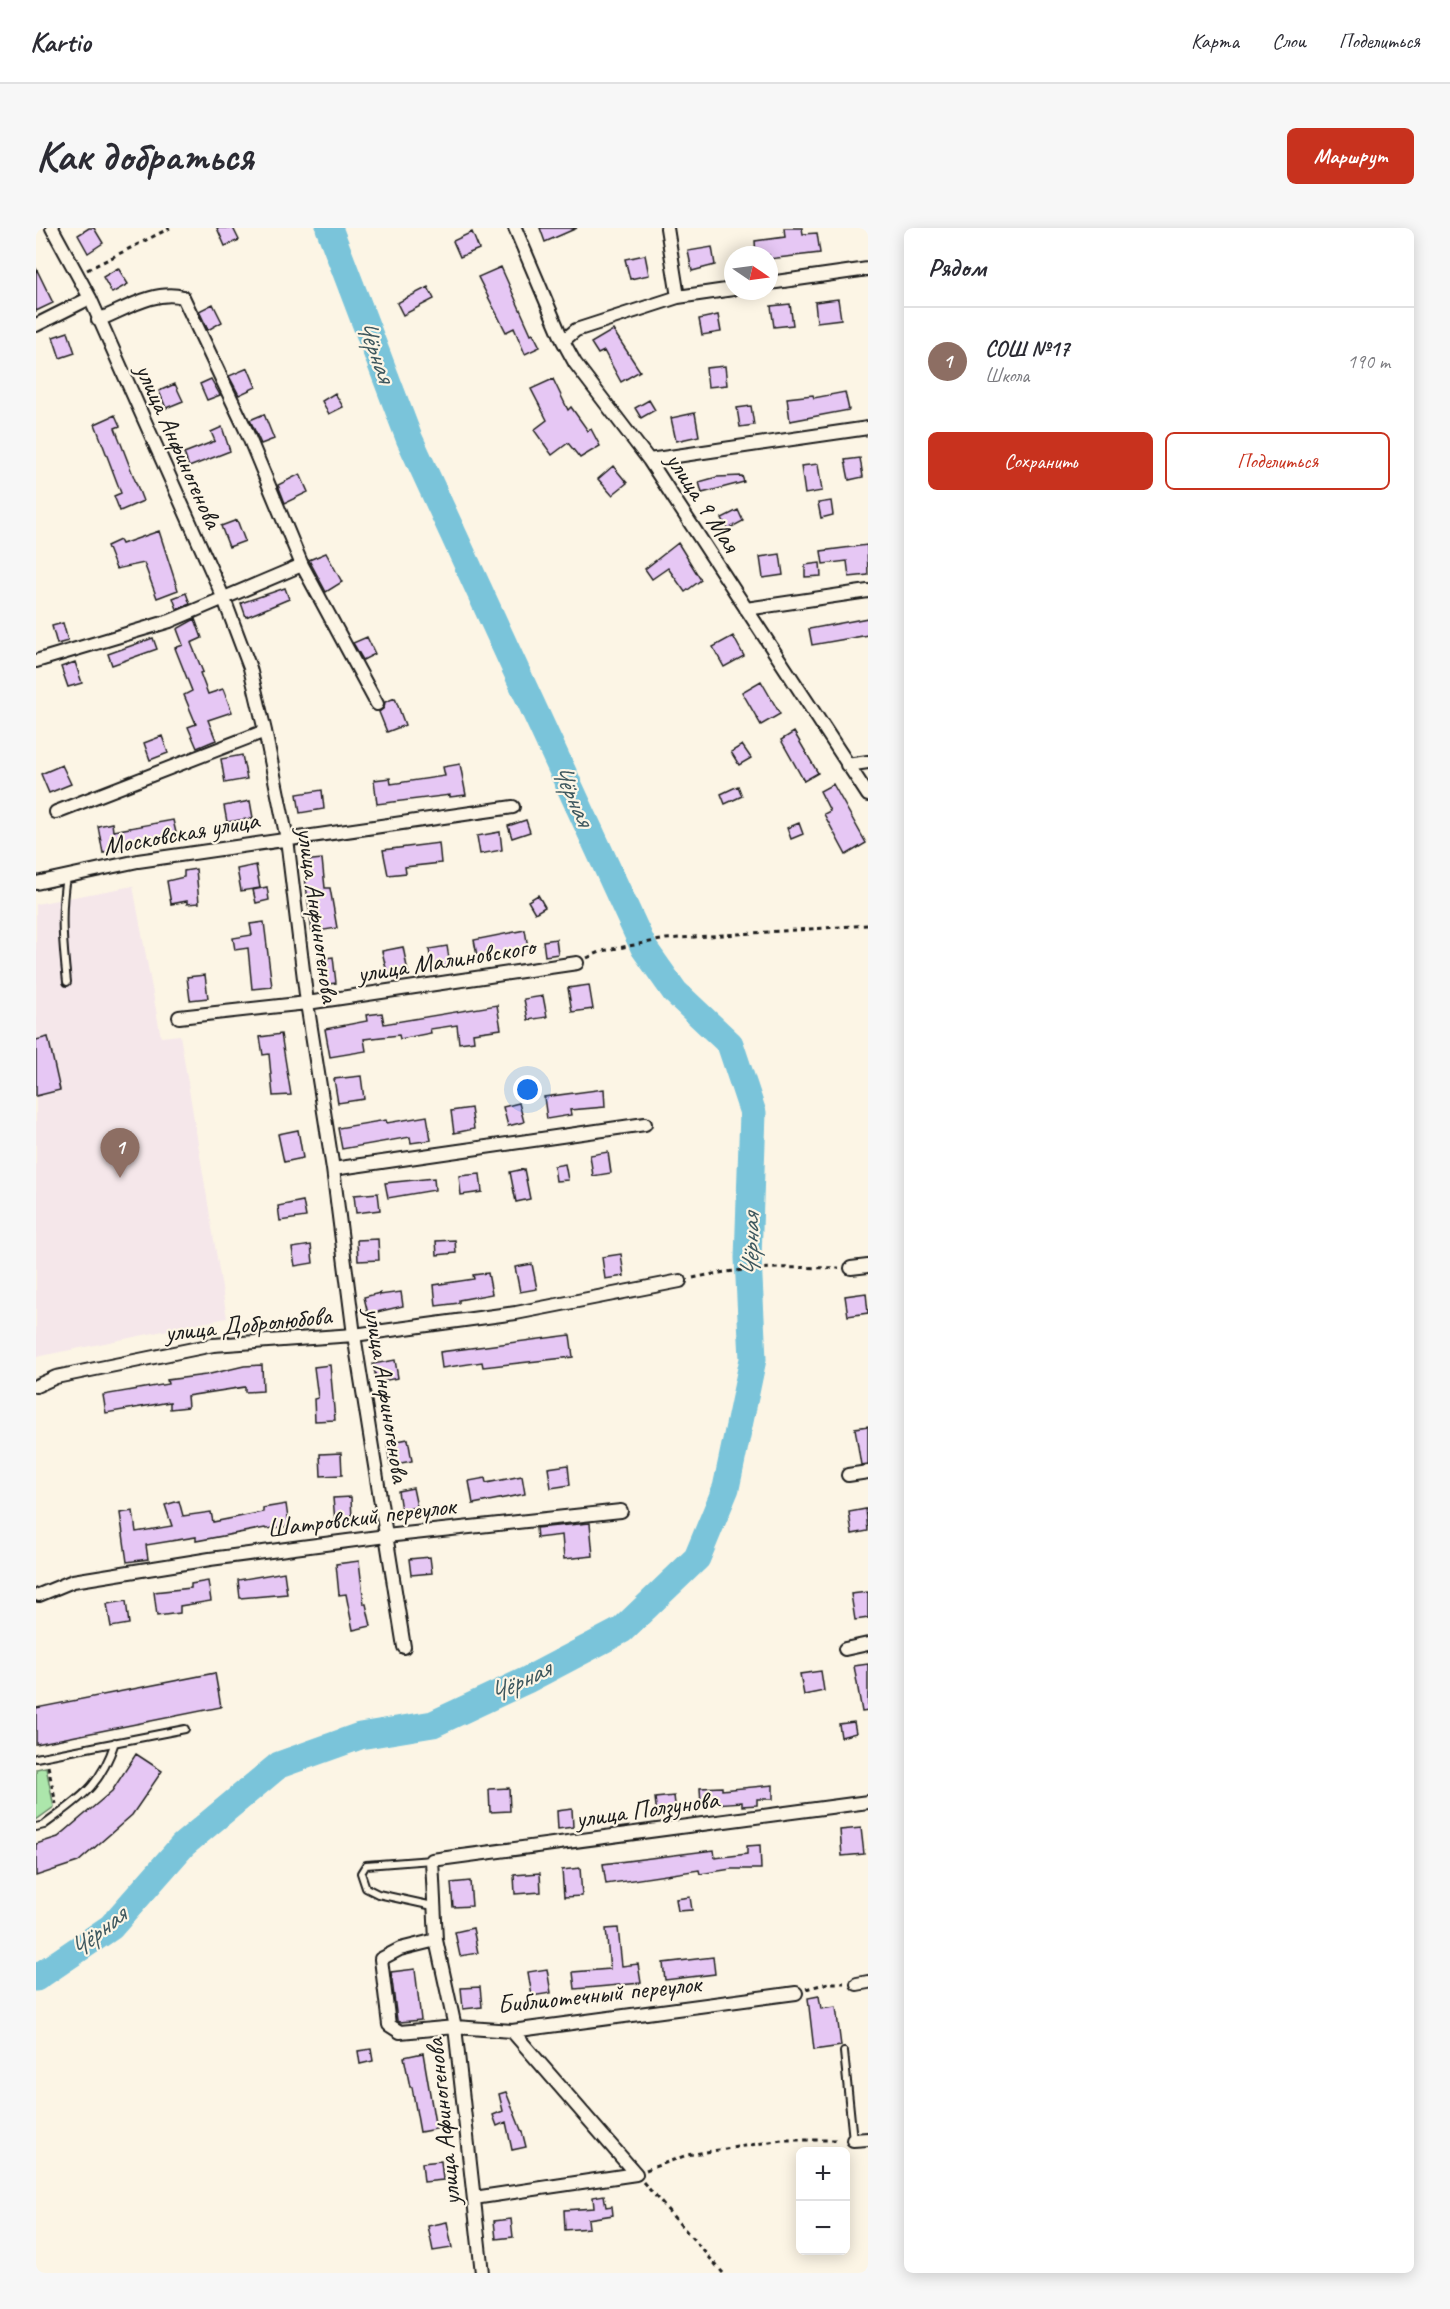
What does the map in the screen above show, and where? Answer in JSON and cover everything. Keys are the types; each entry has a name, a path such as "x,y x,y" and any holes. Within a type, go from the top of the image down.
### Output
{"street":[{"name":"улица Анфиногенова","path":"52,228 90,298 224,599 250,668 287,839 307,1003 333,1169 354,1335 404,1647"},
{"name":"улица 9 Мая","path":"515,228 563,341 575,363 648,460 868,795"},
{"path":"667,228 678,297"},
{"path":"778,283 868,269"},
{"path":"563,341 576,330 678,297 724,290"},
{"path":"98,320 161,295 173,294 183,297 245,428 302,565 377,704"},
{"path":"36,325 90,298"},
{"path":"648,460 868,428"},
{"path":"36,661 170,621 302,565"},
{"path":"746,609 868,591"},
{"path":"56,812 265,731"},
{"path":"847,765 868,762"},
{"name":"Московская улица","path":"36,883 138,861 513,807"},
{"name":"улица Малиновского","path":"178,1017 307,1003 577,963"},
{"path":"333,1169 645,1124"},
{"path":"851,1268 868,1266"},
{"name":"улица Добролюбова","path":"36,1386 56,1377 213,1345 354,1335 516,1313 680,1281"},
{"path":"848,1475 868,1472"},
{"name":"Шатровский переулок","path":"38,1596 73,1581 210,1559 386,1536 621,1511"},
{"path":"845,1648 868,1644"},
{"name":"улица Ползунова","path":"432,1860 868,1802"},
{"name":"улица Афиногенова","path":"432,1860 436,1940 455,2027 482,2273"},
{"name":"Библиотечный переулок","path":"436,1940 400,1949 381,1959 389,2025 400,2032 455,2027 512,2031 796,1993"},
{"path":"512,2031 636,2174"},
{"path":"853,2140 868,2139"},
{"path":"474,2198 636,2174"}],"lane":[{"path":"66,877 61,927 67,982"},
{"path":"36,1758 185,1729"},
{"path":"36,1827 44,1825 58,1815 83,1796 98,1780 115,1742"},
{"path":"432,1860 366,1865 361,1873 366,1888 378,1894 433,1906"},
{"path":"844,2052 853,2140"}],"path":[{"path":"78,275 170,228"},
{"path":"602,951 666,939 868,925"},
{"path":"680,1281 775,1266 851,1268"},
{"path":"46,1756 58,1815"},
{"path":"796,1993 828,1983 863,1983"},
{"path":"723,2273 636,2174 687,2155 782,2140 853,2140"}],"shaded area":[{"path":"133,886 161,1037 180,1035 227,1318 36,1357 36,904"}],"green space":[{"path":"46,1767 54,1807 36,1820 36,1769"}],"building":[{"path":"89,228 94,228 103,243 88,253 78,235"},
{"path":"217,228 233,228 239,240 225,246"},
{"path":"540,228 577,228 545,242"},
{"path":"784,228 802,228 803,234 817,233 820,253 778,258 778,246 755,246 755,241 785,237"},
{"path":"472,232 479,249 460,257 453,241"},
{"path":"712,247 715,265 692,271 688,251"},
{"path":"645,255 649,275 630,279 625,259"},
{"path":"501,267 531,334 533,333 540,347 525,354 514,328 506,332 478,277"},
{"path":"36,268 53,303 36,311"},
{"path":"118,268 128,284 112,293 103,277"},
{"path":"428,287 434,299 403,315 397,303"},
{"path":"838,299 841,319 817,322 815,302"},
{"path":"213,304 222,322 208,330 199,311"},
{"path":"790,304 793,325 774,327 771,306"},
{"path":"718,315 721,332 702,335 699,319"},
{"path":"613,330 640,371 621,382 604,351 598,354 591,343"},
{"path":"68,332 75,353 60,358 53,337"},
{"path":"725,366 727,385 708,387 706,368"},
{"path":"248,368 256,387 239,395 229,376"},
{"path":"211,379 220,395 207,400 200,384"},
{"path":"553,379 568,410 571,407 588,431 591,429 600,446 580,458 568,443 552,455 534,430 547,420 531,389"},
{"path":"175,384 183,401 166,408 159,391"},
{"path":"845,392 849,410 790,421 787,398 813,395 814,398"},
{"path":"335,393 343,407 329,414 322,401"},
{"path":"649,400 655,410 641,418 635,408"},
{"path":"751,406 754,425 740,427 737,408"},
{"path":"695,413 699,436 676,441 671,418"},
{"path":"264,414 274,439 261,444 250,420"},
{"path":"115,415 120,426 115,428 143,501 120,511 114,496 121,493 95,424"},
{"path":"222,427 230,451 189,467 184,453 215,441 211,432"},
{"path":"860,458 863,477 849,480 845,460"},
{"path":"818,464 822,491 805,494 801,466"},
{"path":"613,466 627,483 612,495 598,479"},
{"path":"300,474 308,492 285,503 278,485"},
{"path":"742,476 744,482 702,493 699,482 717,477"},
{"path":"831,501 833,515 821,518 818,503"},
{"path":"738,510 743,521 728,529 722,518"},
{"path":"237,520 245,541 229,547 221,526"},
{"path":"159,531 178,590 157,598 144,563 116,569 107,546 120,540 122,544"},
{"path":"678,543 701,580 685,592 668,568 652,579 645,569"},
{"path":"867,545 868,575 849,577 847,561 823,564 821,551"},
{"path":"326,553 342,582 326,592 309,560"},
{"path":"780,554 783,575 763,578 760,557"},
{"path":"820,563 821,576 805,577 805,565"},
{"path":"285,588 289,599 246,617 241,603"},
{"path":"186,593 190,604 177,609 173,598"},
{"path":"868,618 868,635 812,645 809,629"},
{"path":"195,619 202,638 191,643 203,672 200,673 208,694 223,689 232,712 208,720 216,740 197,748 188,727 196,724 184,695 192,691 175,648 183,645 177,629"},
{"path":"63,623 68,641 57,644 52,626"},
{"path":"733,636 744,656 724,667 713,647"},
{"path":"367,637 375,654 363,660 353,643"},
{"path":"153,638 157,649 112,665 108,654"},
{"path":"75,662 82,683 68,687 61,667"},
{"path":"761,681 780,714 761,725 742,692"},
{"path":"395,698 405,725 387,732 379,712 384,708 385,702"},
{"path":"794,732 818,773 804,781 781,740"},
{"path":"162,736 168,753 150,760 144,743"},
{"path":"742,745 751,758 739,765 731,752"},
{"path":"242,755 247,779 225,783 221,759"},
{"path":"460,764 466,795 377,804 374,780 390,778 391,784 445,776 443,767"},
{"path":"62,765 71,784 49,793 41,774"},
{"path":"833,784 866,843 846,855 824,814 830,811 820,791"},
{"path":"738,786 742,796 725,804 721,794"},
{"path":"322,790 324,809 300,813 297,794"},
{"path":"250,801 253,818 227,822 224,806"},
{"path":"173,820 177,837 103,853 98,826 112,823 113,831"},
{"path":"526,820 530,832 512,838 508,826"},
{"path":"799,823 803,834 791,839 787,828"},
{"path":"500,832 502,850 480,854 477,836"},
{"path":"439,843 441,863 405,867 406,873 388,875 383,850"},
{"path":"322,859 325,888 330,888 337,928 312,932 303,861"},
{"path":"256,865 260,888 241,891 237,869"},
{"path":"196,869 199,903 187,904 187,901 171,904 167,881 184,877 184,871"},
{"path":"267,887 269,900 256,903 253,890"},
{"path":"538,895 545,907 535,913 528,901"},
{"path":"264,922 272,987 252,989 248,948 235,950 233,938 252,935 250,924"},
{"path":"525,930 528,948 495,954 496,957 478,961 474,940"},
{"path":"556,939 558,954 545,956 543,941"},
{"path":"447,946 450,965 432,968 429,949"},
{"path":"403,947 408,972 388,977 382,951"},
{"path":"333,957 336,983 321,985 318,959"},
{"path":"205,975 208,998 190,1000 187,977"},
{"path":"589,985 593,1009 572,1012 568,988"},
{"path":"543,996 547,1017 528,1020 524,999"},
{"path":"497,1005 501,1029 473,1033 474,1041 459,1043 457,1025 430,1029 431,1033 400,1039 399,1035 364,1039 366,1051 330,1057 325,1029 367,1021 366,1015 382,1013 384,1024"},
{"path":"281,1034 291,1095 273,1096 269,1054 263,1055 260,1037"},
{"path":"48,1037 60,1090 36,1096 36,1040"},
{"path":"361,1076 364,1099 338,1103 334,1079"},
{"path":"604,1089 605,1107 570,1110 571,1115 547,1119 544,1097"},
{"path":"519,1103 524,1122 508,1126 503,1107"},
{"path":"471,1108 474,1129 454,1133 451,1111"},
{"path":"427,1116 431,1140 411,1143 410,1137 342,1149 338,1128"},
{"path":"298,1130 303,1158 284,1162 278,1134"},
{"path":"608,1152 611,1173 593,1176 590,1155"},
{"path":"565,1164 568,1180 556,1181 554,1166"},
{"path":"524,1169 530,1199 516,1202 510,1172"},
{"path":"480,1174 482,1192 461,1195 459,1176"},
{"path":"434,1178 435,1190 388,1198 385,1183"},
{"path":"378,1193 380,1210 356,1213 354,1195"},
{"path":"303,1201 306,1217 280,1221 278,1206"},
{"path":"378,1239 379,1260 358,1261 357,1240"},
{"path":"455,1240 456,1253 437,1255 436,1241"},
{"path":"311,1245 313,1263 295,1266 292,1248"},
{"path":"621,1254 624,1276 605,1279 602,1257"},
{"path":"532,1264 537,1289 520,1292 515,1267"},
{"path":"488,1273 492,1294 459,1300 459,1303 436,1306 434,1285 474,1279 473,1275"},
{"path":"401,1292 403,1306 368,1314 364,1297 380,1293 380,1295"},
{"path":"866,1293 868,1313 848,1316 845,1296"},
{"path":"570,1335 573,1357 483,1367 482,1362 442,1368 440,1352"},
{"path":"395,1360 398,1378 377,1382 373,1364"},
{"path":"262,1365 263,1391 245,1392 245,1387 187,1396 188,1407 170,1409 170,1402 106,1413 103,1395 168,1384 167,1380 206,1375 244,1366"},
{"path":"330,1365 335,1420 315,1421 314,1399 318,1398 314,1367"},
{"path":"868,1426 868,1464 861,1465 855,1428"},
{"path":"408,1439 412,1461 390,1465 387,1443"},
{"path":"341,1453 342,1475 321,1476 320,1454"},
{"path":"568,1465 570,1485 551,1488 548,1468"},
{"path":"522,1476 525,1494 473,1504 469,1481 485,1478 486,1483"},
{"path":"413,1488 417,1507 401,1510 398,1491"},
{"path":"351,1497 352,1520 335,1521 333,1498"},
{"path":"179,1501 183,1516 211,1512 213,1522 263,1512 263,1508 286,1504 289,1526 265,1528 196,1541 196,1537 146,1545 148,1559 127,1562 120,1513 133,1511 136,1532 172,1526 165,1505"},
{"path":"866,1509 868,1531 852,1534 849,1512"},
{"path":"590,1523 593,1556 564,1559 562,1535 537,1538 536,1528"},
{"path":"430,1557 432,1573 411,1575 409,1559"},
{"path":"359,1561 364,1604 366,1604 371,1626 353,1630 346,1594 339,1595 336,1564"},
{"path":"284,1572 287,1594 240,1598 238,1580"},
{"path":"208,1581 211,1601 180,1606 180,1613 157,1616 154,1592 191,1588 191,1584"},
{"path":"868,1592 868,1618 855,1620 851,1594"},
{"path":"126,1601 129,1624 111,1627 107,1604"},
{"path":"868,1664 868,1711 862,1712 854,1666"},
{"path":"821,1671 824,1691 804,1695 800,1674"},
{"path":"215,1673 221,1707 36,1744 36,1708"},
{"path":"854,1722 856,1733 841,1737 839,1724"},
{"path":"136,1754 162,1771 132,1815 78,1862 36,1876 36,1844 58,1837 112,1791"},
{"path":"773,1785 773,1799 757,1799 757,1805 742,1806 742,1802 701,1805 700,1788 722,1787 722,1790"},
{"path":"509,1788 510,1811 490,1812 489,1789"},
{"path":"674,1796 676,1812 657,1814 655,1798"},
{"path":"572,1809 573,1827 558,1829 557,1811"},
{"path":"861,1828 864,1854 842,1856 840,1830"},
{"path":"760,1845 761,1869 731,1869 700,1874 699,1870 606,1884 603,1864 714,1850 715,1858 747,1854 747,1846"},
{"path":"580,1868 582,1896 564,1897 562,1870"},
{"path":"540,1873 541,1892 515,1894 514,1875"},
{"path":"470,1881 472,1906 453,1907 451,1883"},
{"path":"690,1897 692,1910 678,1911 676,1899"},
{"path":"473,1928 478,1953 460,1956 455,1932"},
{"path":"618,1928 622,1966 638,1964 641,1983 575,1989 573,1972 610,1969 606,1929"},
{"path":"713,1957 715,1974 665,1980 663,1963"},
{"path":"415,1969 421,2020 400,2022 397,2020 391,1972"},
{"path":"547,1969 551,1993 532,1996 528,1972"},
{"path":"480,1987 482,2007 463,2009 461,1988"},
{"path":"819,1996 821,2009 836,2007 841,2046 814,2050 808,1998"},
{"path":"371,2049 373,2061 360,2064 358,2051"},
{"path":"423,2053 436,2129 420,2132 404,2057"},
{"path":"506,2092 526,2147 512,2150 506,2122 497,2126 493,2115 503,2111 499,2094"},
{"path":"441,2161 443,2180 424,2182 422,2163"},
{"path":"604,2195 606,2207 612,2206 613,2215 588,2219 589,2228 565,2230 564,2210 594,2208 593,2197"},
{"path":"511,2219 513,2237 496,2239 494,2221"},
{"path":"447,2222 452,2248 433,2251 428,2226"}],"waterway":[{"name":"Чёрная","path":"36,1978 111,1927 183,1845 279,1765 360,1736 433,1724 527,1680 622,1630 697,1558 726,1488 753,1359 748,1258 753,1113 730,1044 675,992 644,948 409,438 329,228"}],"place":[{"name":"СОШ №17","path":"120,1178"}]}
